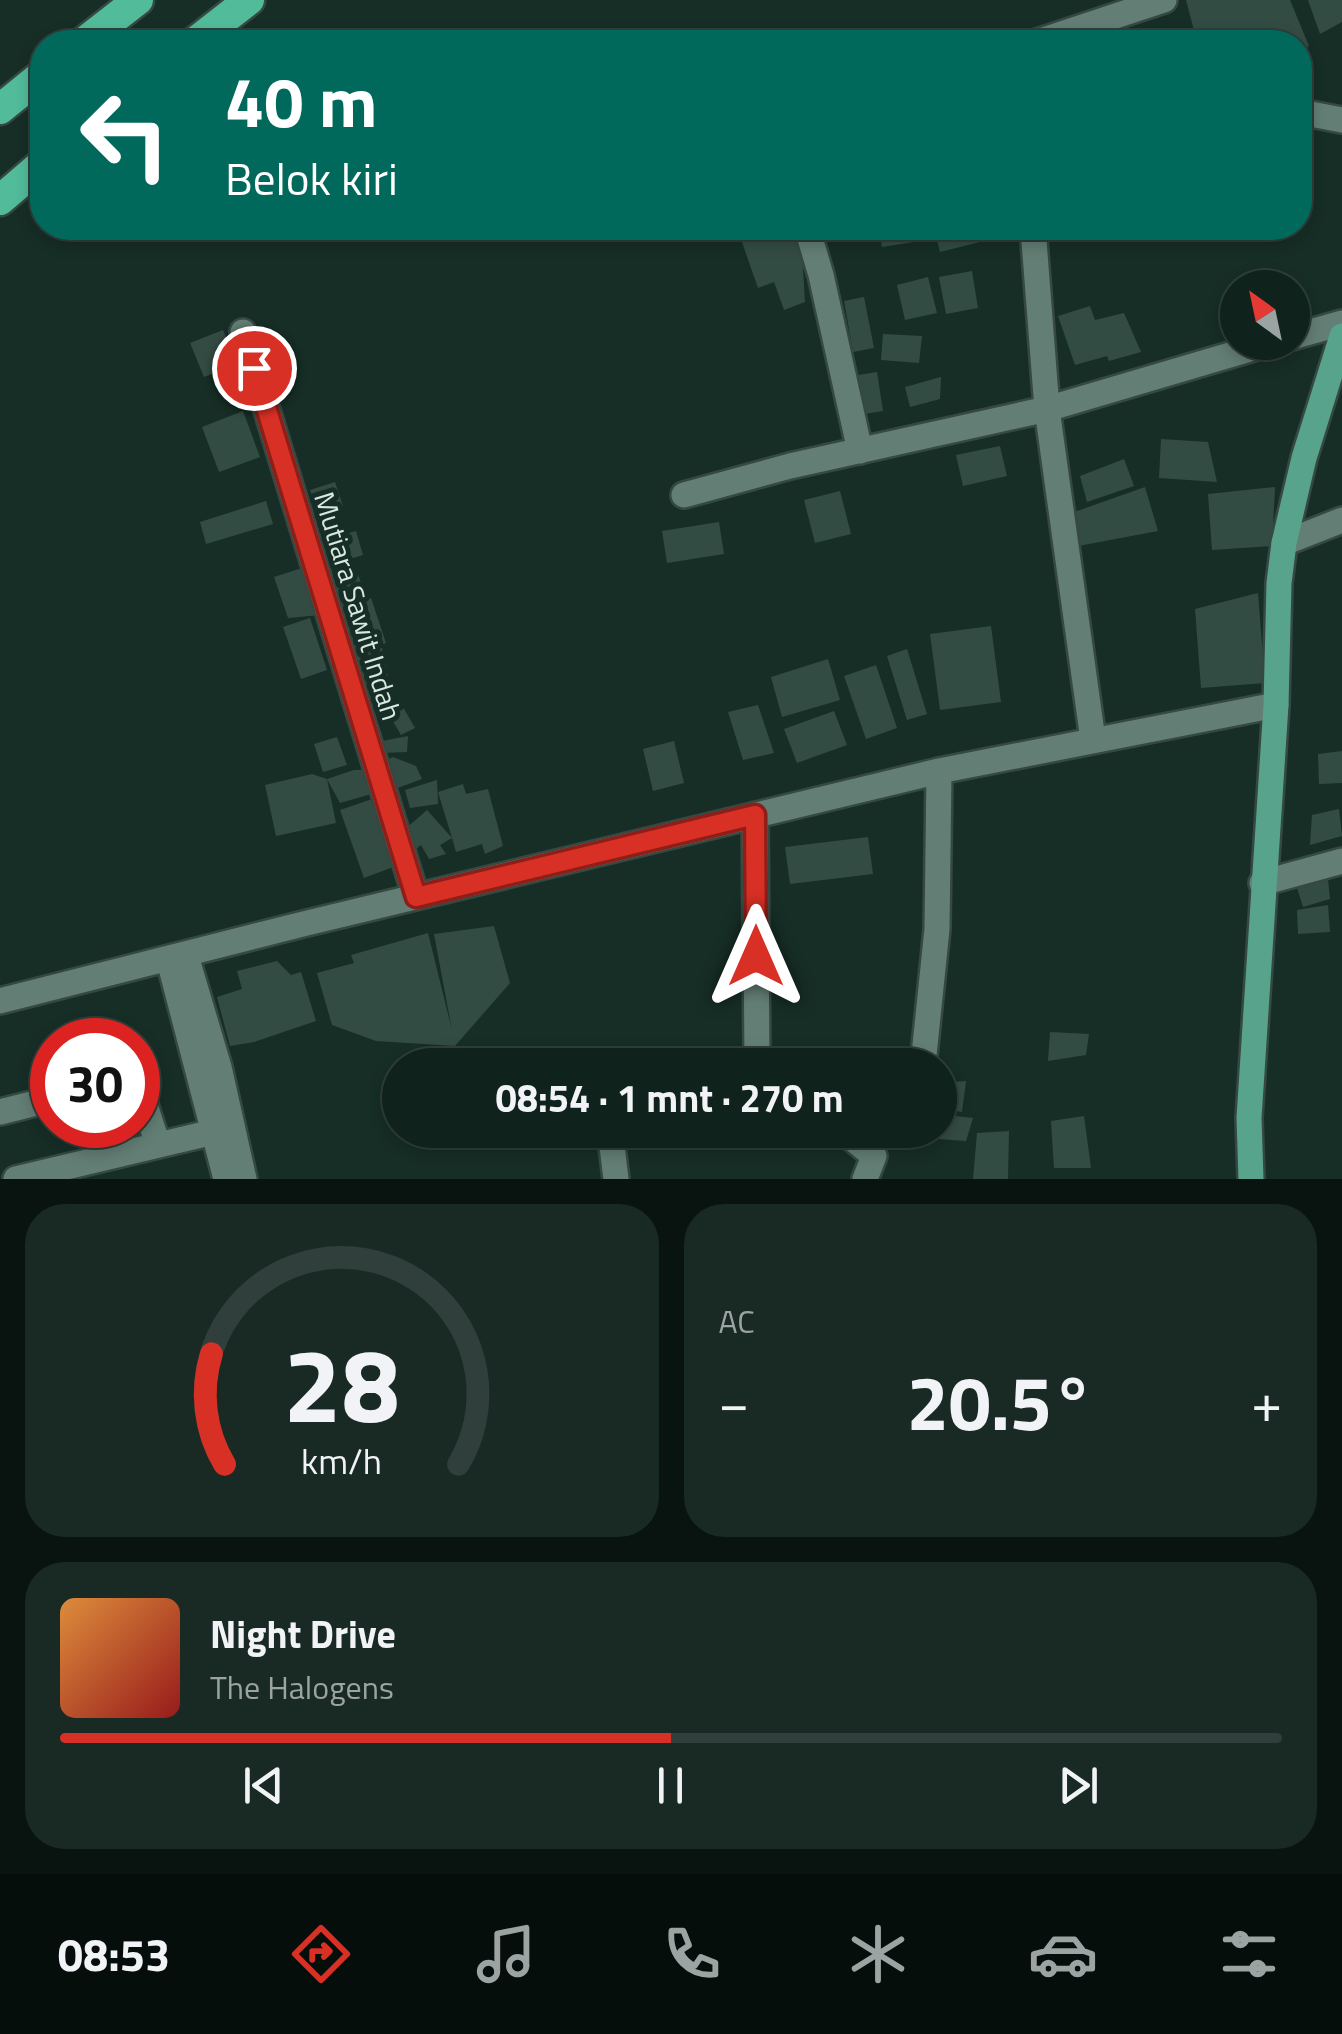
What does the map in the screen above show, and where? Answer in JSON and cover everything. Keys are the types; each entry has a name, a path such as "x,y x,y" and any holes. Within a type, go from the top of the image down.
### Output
{"highway":[{"path":"99,30 138,0"},
{"path":"210,30 249,0"},
{"path":"0,109 30,85"},
{"path":"0,200 30,174"}],"main road":[{"path":"1251,1179 1248,1118 1276,705 1278,584 1304,458 1342,336"}],"street":[{"path":"1073,30 1164,0"},
{"path":"1312,114 1342,120"},
{"path":"811,240 860,450"},
{"path":"1033,240 1047,409 1094,740"},
{"path":"1310,332 1342,322"},
{"name":"Mutiara Sawit Indah","path":"243,332 416,897"},
{"path":"684,495 860,450 1047,409 1220,358"},
{"path":"1284,543 1342,520"},
{"path":"0,1001 940,771 1276,705"},
{"path":"925,1048 938,929 940,771"},
{"path":"755,815 759,1048"},
{"path":"1262,883 1342,862"},
{"path":"178,958 219,1067 226,1179"},
{"path":"0,1112 30,1104"},
{"path":"160,1145 221,1130"},
{"path":"221,1130 244,1179"},
{"path":"16,1179 149,1148"},
{"path":"612,1148 616,1179"},
{"path":"864,1148 874,1156 865,1179"}],"building":[{"path":"1186,0 1290,0 1302,30 1194,30"},
{"path":"1308,0 1342,0 1342,22 1320,34"},
{"path":"741,240 801,240 805,302 784,310 774,282 758,288"},
{"path":"881,240 914,242 882,247"},
{"path":"937,240 980,240 980,242 940,252"},
{"path":"972,271 978,308 946,314 939,277"},
{"path":"928,277 937,313 905,320 897,285"},
{"path":"864,297 874,348 853,352 844,301"},
{"path":"1090,306 1095,320 1124,313 1141,352 1075,365 1058,316"},
{"path":"223,330 237,364 204,377 190,343"},
{"path":"883,334 922,336 919,363 881,360"},
{"path":"877,372 883,411 858,415 852,376"},
{"path":"941,377 940,399 910,407 905,387"},
{"path":"243,411 260,457 219,472 202,427"},
{"path":"1161,439 1208,442 1217,482 1159,478"},
{"path":"1000,446 1007,476 963,486 956,455"},
{"path":"1124,459 1134,486 1087,502 1080,476"},
{"path":"335,482 343,506 318,513 310,490"},
{"path":"1145,487 1158,531 1073,547 1063,516"},
{"path":"1275,487 1272,546 1212,550 1208,494"},
{"path":"840,491 851,534 815,543 804,500"},
{"path":"266,501 273,524 206,544 200,522"},
{"path":"719,522 724,554 667,563 662,531"},
{"path":"356,531 363,555 334,564 327,539"},
{"path":"308,566 320,615 288,618 274,577"},
{"path":"358,575 368,599 371,598 386,643 354,654 382,648 394,706 366,712 327,588"},
{"path":"1258,593 1265,683 1201,688 1195,609"},
{"path":"310,618 327,670 301,679 283,627"},
{"path":"991,626 1001,702 940,710 930,634"},
{"path":"907,649 927,714 907,720 887,656"},
{"path":"828,659 840,700 782,717 771,677"},
{"path":"876,665 897,728 866,739 844,676"},
{"path":"758,705 774,753 743,760 728,712"},
{"path":"403,707 415,728 401,735 388,713"},
{"path":"834,711 847,745 797,763 784,729"},
{"path":"408,736 407,752 382,753 377,742"},
{"path":"337,737 347,765 323,772 314,744"},
{"path":"674,741 684,783 653,791 643,749"},
{"path":"1342,751 1342,783 1319,784 1318,754"},
{"path":"393,757 416,766 422,779 395,789 384,761"},
{"path":"354,770 369,770 375,793 340,803 327,779"},
{"path":"312,774 327,779 336,823 276,836 265,785"},
{"path":"437,780 438,804 410,808 405,790"},
{"path":"463,784 466,794 488,789 503,846 485,854 482,844 456,852 438,792"},
{"path":"372,799 396,866 364,878 340,810"},
{"path":"1339,809 1342,836 1310,845 1312,815"},
{"path":"427,810 452,838 440,845 446,854 429,859 421,845 413,851 404,830"},
{"path":"868,837 873,874 790,884 785,847"},
{"path":"1328,879 1330,899 1303,907 1297,888"},
{"path":"1328,905 1330,932 1298,934 1297,910"},
{"path":"494,926 510,983 455,1046 376,1041 332,1025 317,973 354,963 351,955 428,933 452,1030 434,934"},
{"path":"277,961 291,975 301,972 316,1021 230,1046 217,997 242,989 237,971"},
{"path":"1050,1032 1089,1034 1086,1055 1048,1061"},
{"path":"966,1081 962,1112 957,1111 957,1082"},
{"path":"957,1116 973,1118 966,1141 957,1140"},
{"path":"1084,1116 1091,1168 1054,1168 1051,1121"},
{"path":"1009,1131 1008,1179 973,1179 977,1133"}],"route":[{"path":"254,368 416,897 755,815 756,956"}]}
